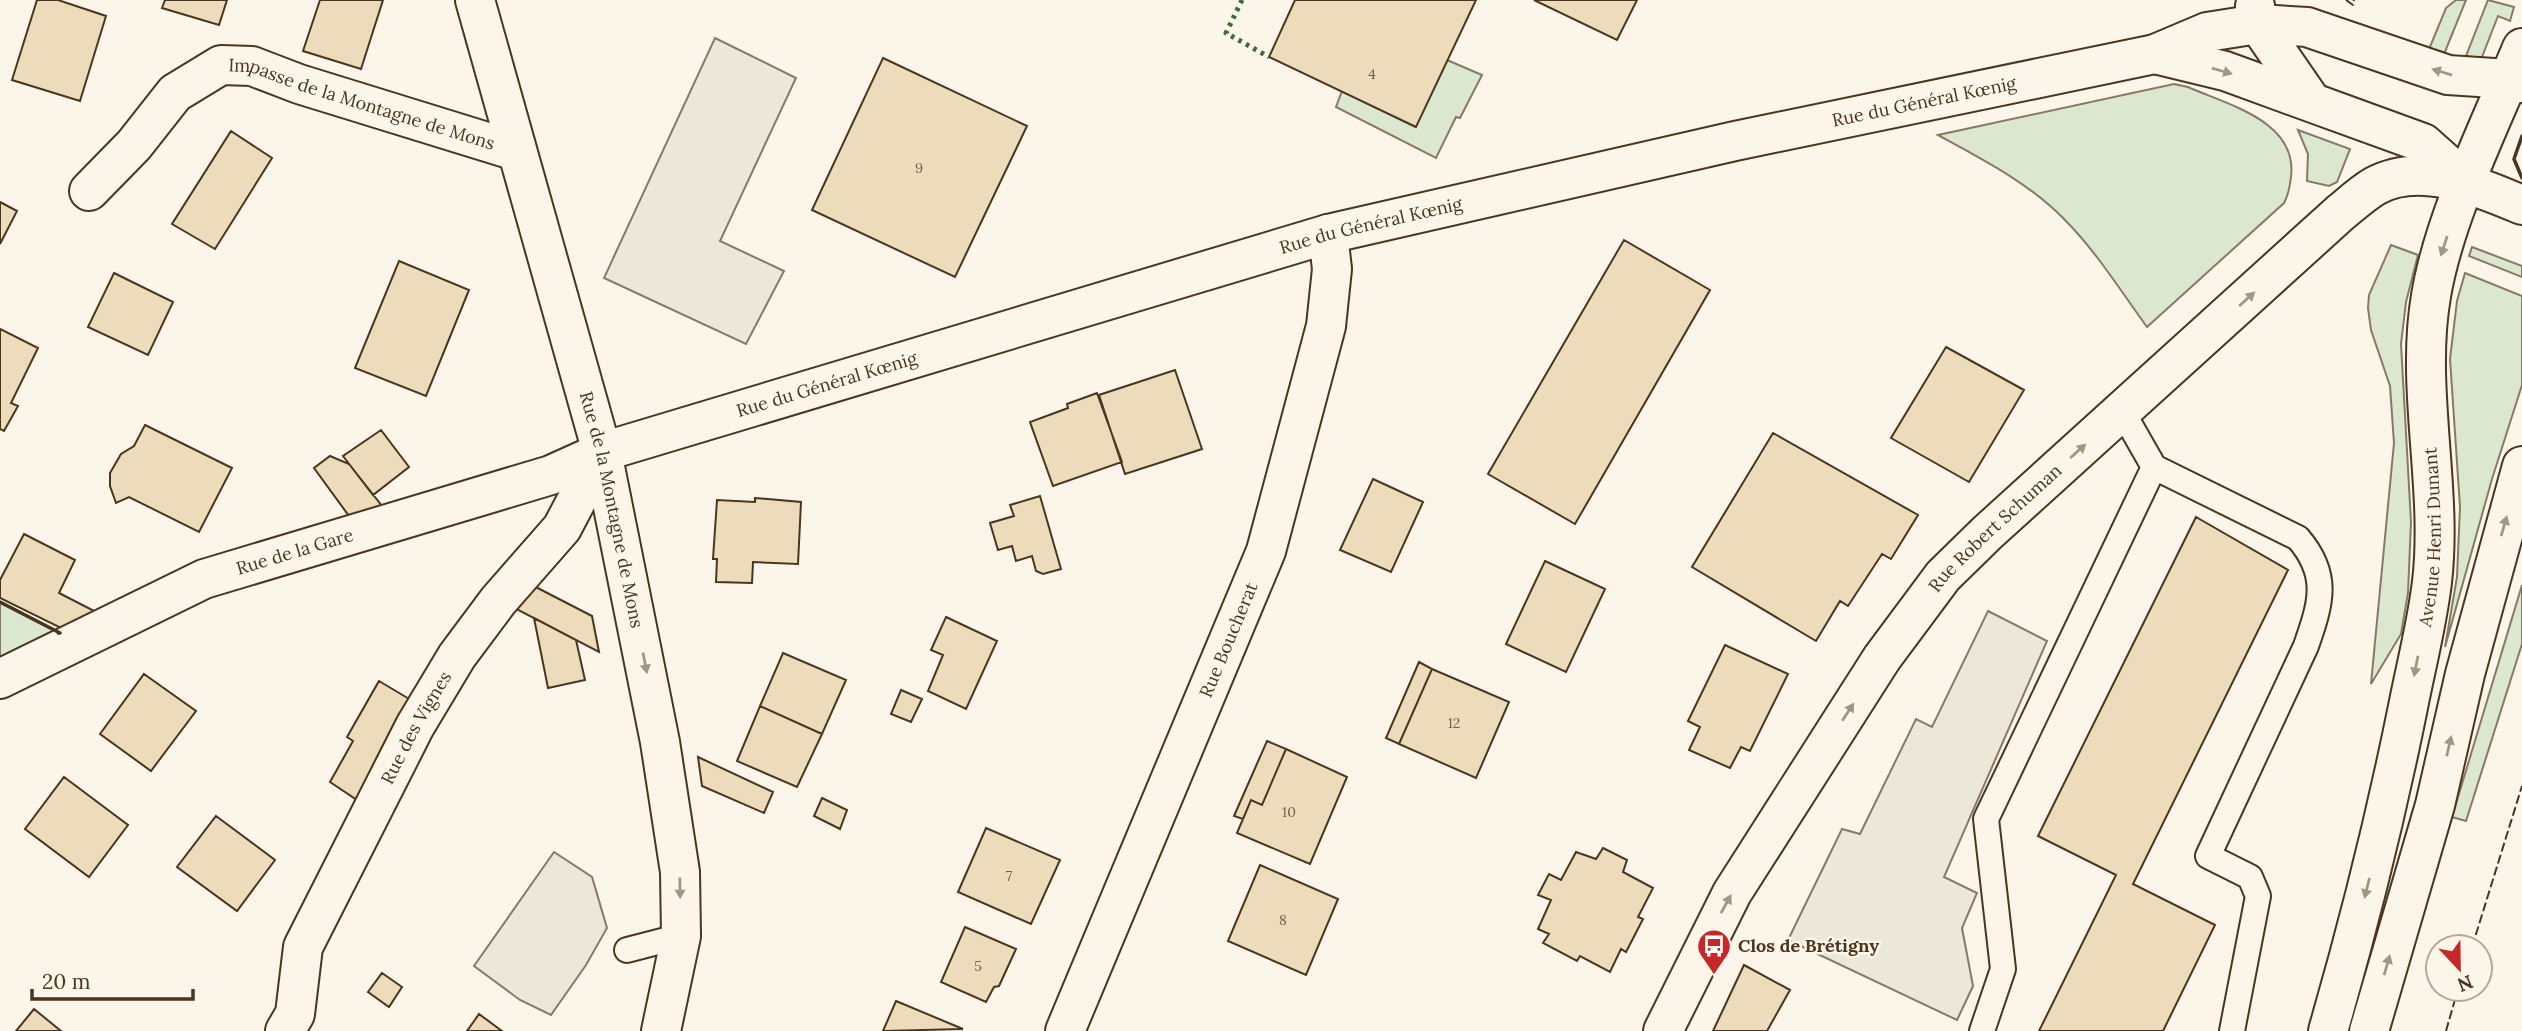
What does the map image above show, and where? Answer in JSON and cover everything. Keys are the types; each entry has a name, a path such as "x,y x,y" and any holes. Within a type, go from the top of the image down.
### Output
{"street":[{"name":"Rue de la Montagne de Mons","path":"475,0 602,452 660,742 680,872 681,936 661,1031"},
{"name":"Rue du Général Kœnig","path":"602,452 1328,234 1735,141 2155,54 2207,32 2276,13 2448,75 2518,70"},
{"path":"2276,13 2311,101"},
{"name":"Rue du Général Kœnig","path":"2155,54 2225,71 2423,143 2468,183"},
{"name":"Impasse de la Montagne de Mons","path":"89,191 134,145 175,93 221,65 252,66 299,84 516,151"},
{"name":"Avenue Henri Dunant","path":"2324,1027 2390,793 2432,583 2436,531 2426,353 2430,297 2440,255 2468,183 2518,70"},
{"name":"Rue Robert Schuman","path":"1663,1031 1732,893 1917,608 1944,576 1987,533 2340,213 2375,186 2412,176 2468,183"},
{"path":"2468,183 2522,205"},
{"name":"Rue Boucherat","path":"1065,1031 1266,551 1326,326 1332,269 1328,234"},
{"name":"Rue de la Gare","path":"0,679 204,579 551,475 602,452"},
{"name":"Rue des Vignes","path":"285,1031 295,1014 303,947 415,726 465,645 498,601 562,528 602,452"},
{"path":"2369,1031 2435,805 2465,674 2522,466"}],"lane":[{"path":"2122,411 2154,467 2298,538 2313,556 2320,579 2318,610 2306,646 2208,856 2250,877 2258,896 2232,1031"},
{"path":"1982,1031 2003,969 1986,819 2154,467"},
{"path":"627,950 681,936"}],"green space":[{"path":"2456,0 2466,0 2440,64 2425,59 2446,8"},
{"path":"2488,0 2514,7 2510,21 2498,16 2480,62 2466,56"},
{"path":"1447,60 1482,75 1460,118 1456,117 1436,158 1336,107 1342,91 1415,127"},
{"path":"2174,84 2188,87 2240,109 2272,129 2283,142 2290,158 2291,177 2284,203 2147,327 2087,244 2050,206 2004,172 1938,135"},
{"path":"2298,130 2350,149 2337,182 2329,186 2307,181 2308,154"},
{"path":"2391,245 2418,255 2406,302 2401,344 2411,522 2408,593 2401,634 2371,684 2394,443 2390,386 2371,330 2368,308 2369,295"},
{"path":"2472,247 2522,266 2522,277 2469,256"},
{"path":"2465,273 2522,296 2522,385 2492,479 2445,647 2457,577 2460,507 2450,359 2457,301"},
{"path":"2522,585 2522,644 2466,821 2452,817"},
{"path":"0,602 60,633 0,660"}],"shaded area":[{"path":"715,38 796,78 720,241 784,271 746,344 604,278"},
{"path":"1988,611 2047,641 1944,877 1977,893 1962,928 1973,986 1957,1020 1788,940 1842,829 1860,834 1916,719 1932,727"},
{"path":"554,852 592,877 607,928 586,965 551,1015 520,1000 474,966"}],"building":[{"path":"37,0 58,0 106,16 80,101 12,80"},
{"path":"165,0 227,0 219,25 162,8"},
{"path":"320,0 383,0 361,69 303,51"},
{"path":"1295,0 1476,0 1416,127 1269,57"},
{"path":"1534,0 1637,0 1617,40"},
{"path":"883,58 1027,126 955,277 812,210"},
{"path":"231,131 272,158 215,249 172,224"},
{"path":"0,202 17,211 0,244"},
{"path":"1624,240 1710,290 1575,524 1488,474"},
{"path":"399,261 469,290 426,396 355,368"},
{"path":"114,273 173,302 148,355 88,327"},
{"path":"0,329 38,348 11,403 18,406 4,431 0,429"},
{"path":"1946,347 2024,390 1969,482 1891,438"},
{"path":"1175,370 1202,449 1125,474 1099,395"},
{"path":"1097,393 1122,462 1053,486 1030,422 1068,408 1067,404"},
{"path":"145,425 232,468 199,532 129,497 116,503 110,486 110,473 121,454 134,446"},
{"path":"381,430 409,467 373,495 343,456"},
{"path":"1773,433 1918,515 1891,559 1882,554 1848,606 1840,601 1816,641 1692,567"},
{"path":"330,456 349,464 382,506 349,516 314,468"},
{"path":"1373,479 1423,502 1391,572 1340,550"},
{"path":"1040,496 1061,569 1043,574 1036,571 1032,556 1016,561 1012,546 998,550 990,523 1014,516 1010,505"},
{"path":"755,498 801,502 798,564 753,562 752,583 716,582 717,559 713,559 717,500 755,502"},
{"path":"2196,517 2288,570 2133,884 2215,925 2163,1031 2039,1031 2116,875 2038,836"},
{"path":"24,534 75,560 59,593 102,615 67,631 0,598 0,580"},
{"path":"1545,561 1605,589 1566,672 1506,644"},
{"path":"526,582 592,616 599,652 507,604"},
{"path":"946,617 997,641 966,709 928,691 943,655 931,650"},
{"path":"534,618 576,640 585,680 548,688"},
{"path":"1725,645 1788,674 1750,751 1741,747 1730,768 1689,750 1700,727 1688,721"},
{"path":"783,653 846,680 822,734 760,706"},
{"path":"1419,662 1432,669 1399,744 1386,738"},
{"path":"1432,669 1509,702 1476,778 1399,744"},
{"path":"144,674 196,711 151,771 100,734"},
{"path":"379,681 416,703 363,804 330,782 353,741 347,737"},
{"path":"901,690 922,699 911,722 891,714"},
{"path":"760,706 822,734 797,787 737,761"},
{"path":"1267,741 1286,749 1262,805 1251,800 1243,819 1234,816"},
{"path":"1286,749 1347,777 1310,864 1237,833 1251,800 1262,805"},
{"path":"698,757 773,792 764,813 702,786"},
{"path":"64,777 128,825 89,877 25,829"},
{"path":"822,798 847,810 840,829 814,816"},
{"path":"216,816 275,860 237,911 177,867"},
{"path":"986,828 1060,860 1031,924 958,892"},
{"path":"1603,848 1627,860 1623,872 1653,888 1638,917 1643,919 1626,952 1621,949 1610,972 1580,956 1577,961 1543,943 1549,934 1538,929 1551,900 1538,895 1549,874 1561,880 1576,852 1596,859"},
{"path":"1260,865 1338,899 1306,975 1228,941"},
{"path":"965,927 1016,949 999,986 994,987 986,1002 941,982"},
{"path":"1744,965 1790,990 1767,1031 1713,1031"},
{"path":"382,973 402,987 389,1007 368,992"},
{"path":"896,1001 963,1029 883,1031"},
{"path":"34,1009 61,1031 16,1031"},
{"path":"479,1014 502,1031 467,1031"}],"hedge":[{"path":"1242,0 1226,33 1269,57"}],"fence":[{"path":"2346,0 2353,5 2354,0"},
{"path":"0,602 60,633 57,634"},
{"path":"2476,933 2522,786"},
{"path":"2446,1031 2454,1003"}],"wall":[{"path":"2522,136 2514,159 2522,178"},
{"path":"0,602 60,633"}],"place":[{"name":"Clos de Brétigny","path":"1714,976"}]}
